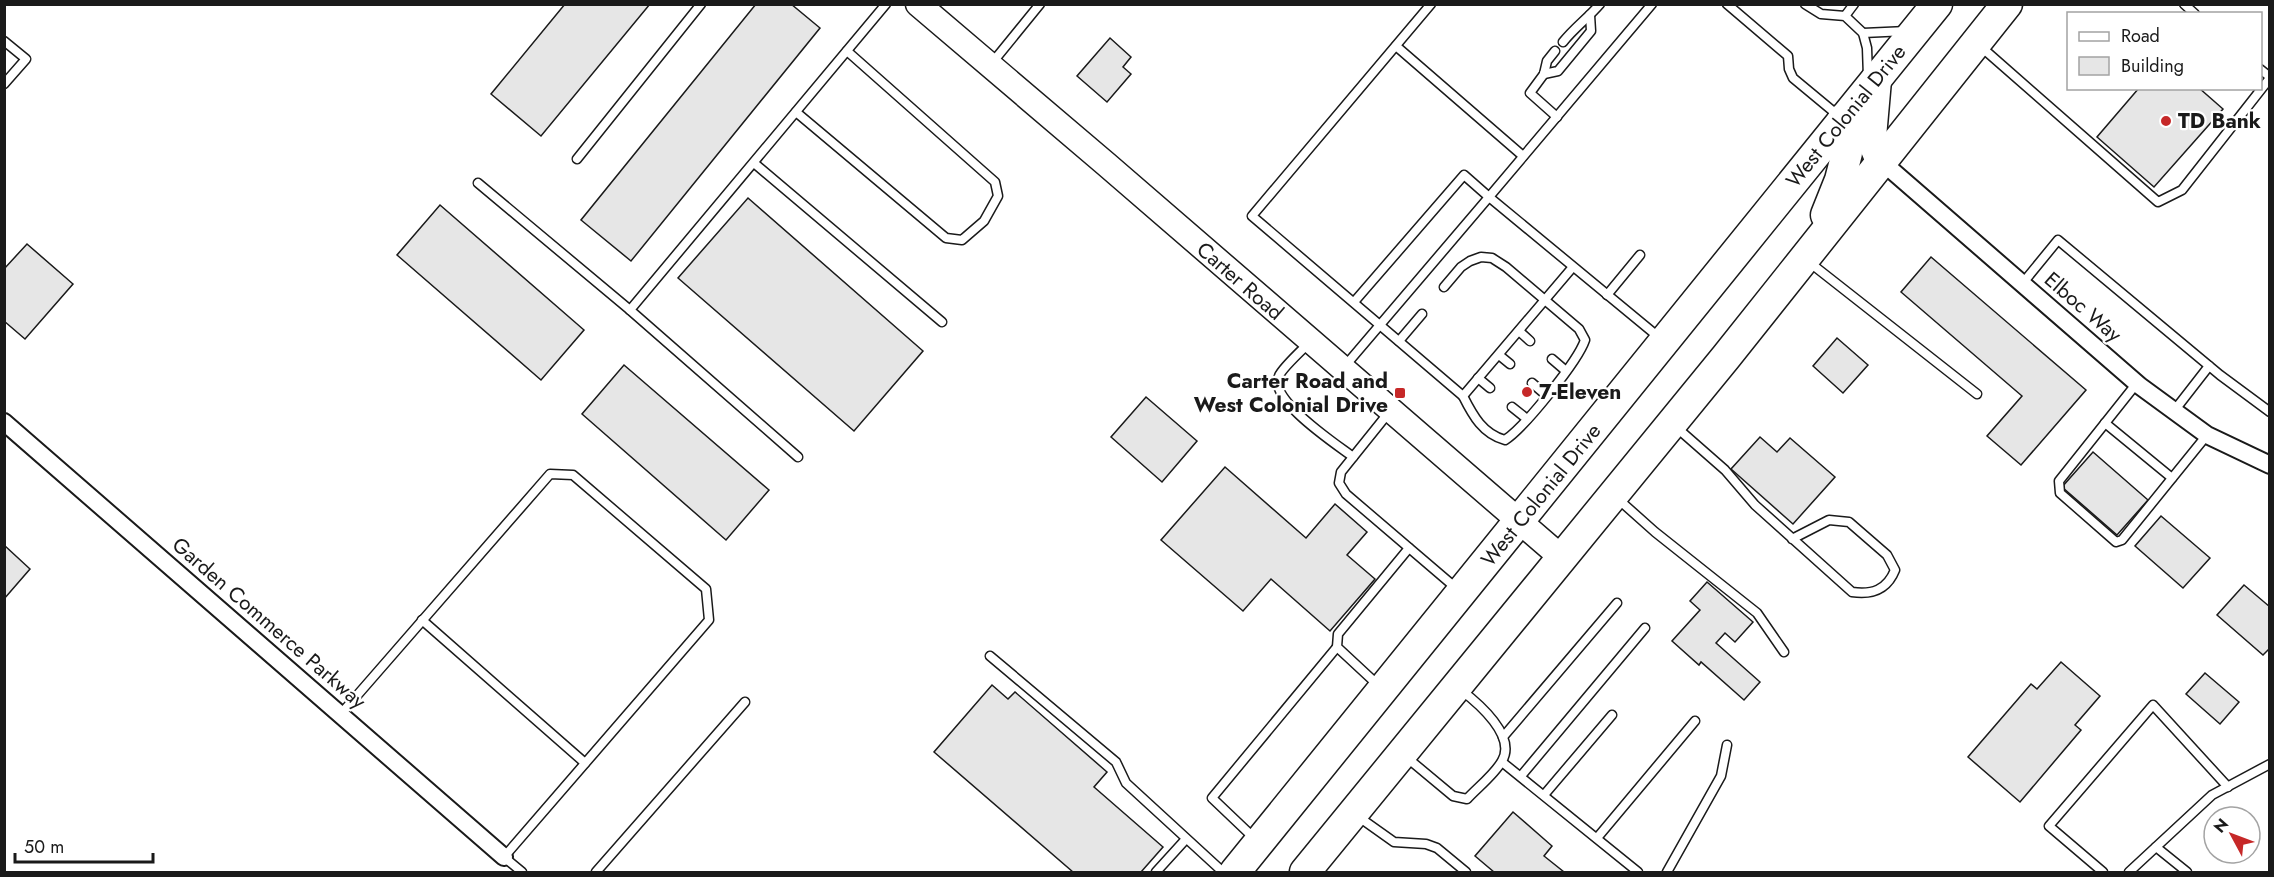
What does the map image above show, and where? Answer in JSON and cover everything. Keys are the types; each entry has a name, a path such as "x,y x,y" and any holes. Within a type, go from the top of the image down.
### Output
{"highway":[{"name":"West Colonial Drive","path":"1234,873 1937,4"},
{"path":"1305,873 1613,495 2007,4"},
{"path":"1872,85 1871,137 1881,161"},
{"path":"1804,258 1833,201 1840,180 1847,153 1843,119"}],"street":[{"name":"Carter Road","path":"918,4 1562,558"},
{"name":"Elboc Way","path":"1881,161 2137,383 2207,435 2270,465"},
{"name":"Garden Commerce Parkway","path":"4,422 504,857"}],"lane":[{"path":"577,159 700,4"},
{"path":"630,310 886,4"},
{"path":"989,65 1040,4"},
{"path":"1431,4 1252,216 1463,396 1474,418 1495,438 1505,440 1515,434 1581,352 1585,340 1578,329 1492,258 1481,257 1470,261 1461,267 1444,287"},
{"path":"1563,42 1578,23 1600,4"},
{"path":"1342,369 1652,4"},
{"path":"1727,4 1788,56 1789,69 1793,78 1843,119"},
{"path":"1805,4 1821,14 1845,16 1863,33 1872,85"},
{"path":"1845,16 1854,4"},
{"path":"1545,74 1558,71 1591,31 1590,15"},
{"path":"1863,33 1916,30"},
{"path":"4,41 26,59 4,84"},
{"path":"1976,43 2158,202 2182,190 2260,90"},
{"path":"1396,46 1523,156"},
{"path":"796,112 946,238 962,240 984,221 998,196 995,182 847,51"},
{"path":"1555,51 1547,61 1545,74 1530,93 1557,117"},
{"path":"754,163 942,322"},
{"path":"1354,302 1464,175 1572,268 1664,342"},
{"path":"477,183 630,310 798,457"},
{"path":"2022,284 2058,240 2209,366 2270,412"},
{"path":"1607,296 1640,255"},
{"path":"1804,258 1822,275 1977,394"},
{"path":"1463,396 1572,268"},
{"path":"1399,341 1422,314"},
{"path":"1519,331 1530,341"},
{"path":"1310,341 1278,376 1277,386 1282,399 1298,414 1353,457"},
{"path":"1499,355 1510,364"},
{"path":"1552,359 1566,370"},
{"path":"2174,411 2209,366"},
{"path":"1478,378 1490,388"},
{"path":"1532,383 1546,395"},
{"path":"2137,383 2059,481 2060,493 2116,542 2122,540 2207,435"},
{"path":"1512,407 1527,419"},
{"path":"1390,410 1341,472 1338,483 1346,494 1462,592"},
{"path":"1671,423 1725,470 1755,505 1792,539 1852,592 1868,594 1878,591 1891,581 1895,570 1887,555 1849,522 1829,520 1792,539"},
{"path":"2105,423 2172,478"},
{"path":"340,715 550,474 573,475 706,589 709,620 504,857 522,873"},
{"path":"1613,495 1655,532 1757,613 1784,652"},
{"path":"1259,843 1212,798 1337,647 1338,634 1346,623 1409,548"},
{"path":"1503,737 1617,603"},
{"path":"422,620 585,763"},
{"path":"1521,776 1645,628"},
{"path":"1337,647 1383,690"},
{"path":"990,656 1116,762 1126,783 1223,873"},
{"path":"1402,753 1453,796 1467,799 1502,762 1506,753 1503,737 1492,718 1478,703 1456,686"},
{"path":"596,873 745,702"},
{"path":"2103,873 2049,826 2153,705 2228,787"},
{"path":"1544,795 1612,715"},
{"path":"1598,838 1695,721"},
{"path":"1666,873 1721,776 1727,745"},
{"path":"1502,762 1598,838 1638,873"},
{"path":"2129,873 2212,795 2270,764"},
{"path":"1354,813 1394,842 1426,844 1437,848 1466,873"},
{"path":"1156,873 1186,839"},
{"path":"2156,847 2187,873"}],"building":[{"path":"565,4 650,4 541,136 491,94"},
{"path":"756,4 791,4 820,28 631,261 581,220"},
{"path":"1110,38 1131,57 1123,67 1131,74 1107,102 1077,76"},
{"path":"2137,90 2201,90 2223,109 2154,187 2097,137"},
{"path":"748,198 923,351 854,431 678,278"},
{"path":"440,205 584,330 541,380 397,255"},
{"path":"27,244 73,284 25,339 4,321 4,269"},
{"path":"1931,257 2086,390 2021,465 1987,436 2022,396 1901,292"},
{"path":"1837,338 1868,365 1843,393 1813,366"},
{"path":"624,365 769,490 726,540 582,414"},
{"path":"1146,397 1197,441 1162,482 1111,437"},
{"path":"1760,437 1777,452 1790,438 1835,477 1793,524 1731,469"},
{"path":"2093,452 2148,500 2117,535 2062,487"},
{"path":"1225,467 1306,538 1335,504 1367,532 1347,555 1375,579 1330,631 1271,579 1243,611 1161,540"},
{"path":"2161,516 2210,558 2183,588 2135,546"},
{"path":"4,545 30,569 4,599"},
{"path":"1707,582 1753,622 1735,642 1725,633 1716,643 1760,682 1744,700 1701,662 1699,665 1672,641 1700,610 1690,601"},
{"path":"2244,585 2270,607 2270,648 2263,655 2217,615"},
{"path":"2061,662 2100,696 2075,725 2081,730 2020,802 1968,757 2031,684 2037,689"},
{"path":"2205,673 2239,702 2220,724 2186,694"},
{"path":"992,685 1008,699 1015,692 1107,772 1094,787 1163,847 1141,872 1073,872 934,752"},
{"path":"1513,812 1552,846 1544,856 1564,872 1494,872 1475,856"}],"place":[{"name":"TD Bank","path":"2166,121"},
{"name":"7-Eleven","path":"1527,392"},
{"name":"Carter Road and West Colonial Drive","path":"1400,393"}]}
